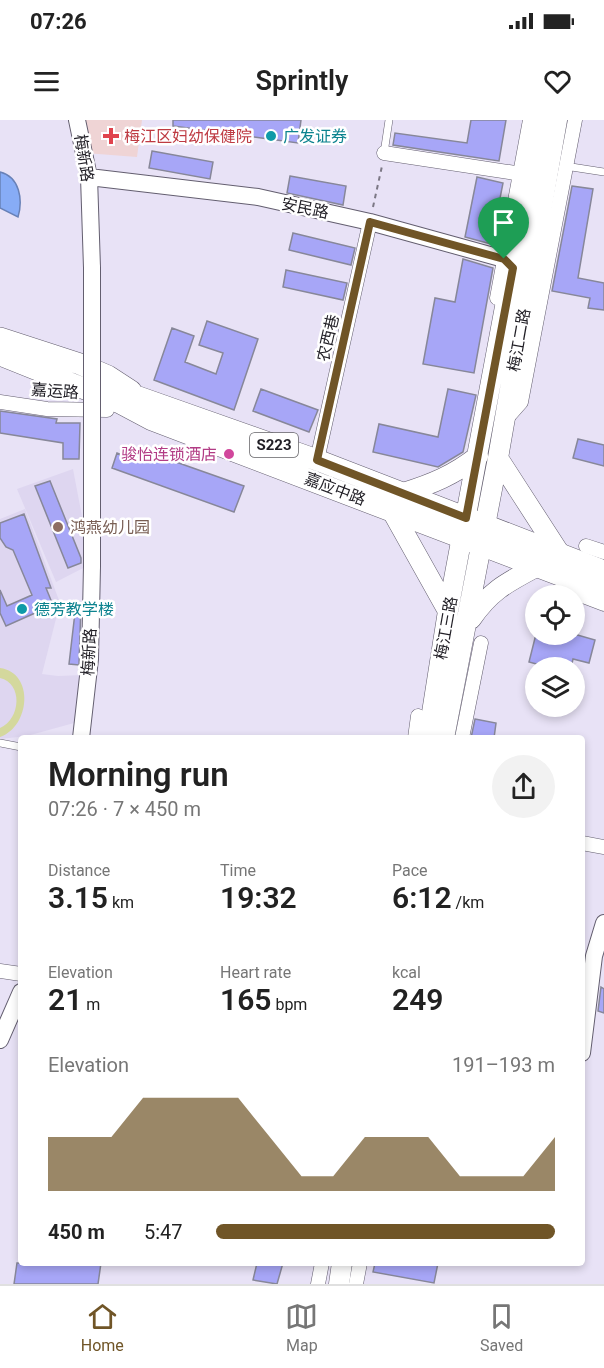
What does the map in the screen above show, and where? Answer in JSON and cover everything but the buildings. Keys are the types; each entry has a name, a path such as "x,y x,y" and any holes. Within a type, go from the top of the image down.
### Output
{"main road":[{"name":"梅江二路","path":"474,532 488,457 488,403 508,263 540,120"},
{"name":"梅江二路","path":"488,457 505,421 558,165 557,120"},
{"path":"0,338 81,364 108,376 144,399"},
{"name":"嘉应中路","path":"0,348 317,460 397,502"},
{"name":"嘉应中路","path":"0,355 120,403 152,420 397,502 474,532 560,554 604,571"},
{"path":"0,366 107,410 152,420"},
{"path":"448,611 397,502 430,485 488,457 560,554"},
{"name":"嘉应中路","path":"474,532 536,567 604,592"},
{"name":"梅江三路","path":"428,735 448,611 474,532"},
{"name":"梅江三路","path":"445,735 466,626 474,532"},
{"path":"466,626 483,600 507,582 536,567"},
{"path":"339,1284 342,1266"}],"street":[{"name":"梅新路","path":"77,120 89,177 92,268 90,659 81,735"},
{"path":"508,263 530,120"},
{"path":"558,165 575,120"},
{"path":"384,153 516,173"},
{"name":"安民路","path":"89,177 258,197 370,222 508,263"},
{"name":"农西巷","path":"317,460 370,222"},
{"name":"嘉运路","path":"0,402 47,409 107,410"},
{"path":"586,546 604,552"},
{"path":"585,597 604,604"},
{"path":"463,735 481,644"},
{"path":"415,735 418,716"},
{"path":"585,844 604,848"},
{"path":"585,1036 604,923"},
{"path":"0,971 18,974"},
{"path":"0,1040 18,999"},
{"path":"318,1284 321,1266"},
{"path":"356,1284 359,1266"}],"lane":[{"path":"384,153 389,120"},
{"path":"558,165 604,172"},
{"path":"0,743 18,746"}],"path":[{"path":"370,222 384,153"}],"shaded area":[{"name":"梅江区妇幼保健院","path":"81,120 142,120 137,157 85,153"},
{"name":"鸿燕幼儿园","path":"73,469 91,564 56,582 17,489"},
{"path":"25,509 60,603 42,674 83,675 74,723 31,735 0,739 0,519"}],"green space":[{"path":"0,668 11,672 19,679 24,701 18,723 0,737 0,728 12,717 15,710 16,694 7,681 0,678"}],"water":[{"path":"0,172 16,184 20,197 18,217 0,208"}],"place":[{"name":"梅江区妇幼保健院","path":"111,136"},
{"name":"广发证券","path":"271,136"},
{"name":"骏怡连锁酒店","path":"229,454"},
{"name":"鸿燕幼儿园","path":"58,527"},
{"name":"德芳教学楼","path":"22,609"}],"route":[{"path":"370,222 504,259 513,268 466,518 317,460 370,222"}]}
